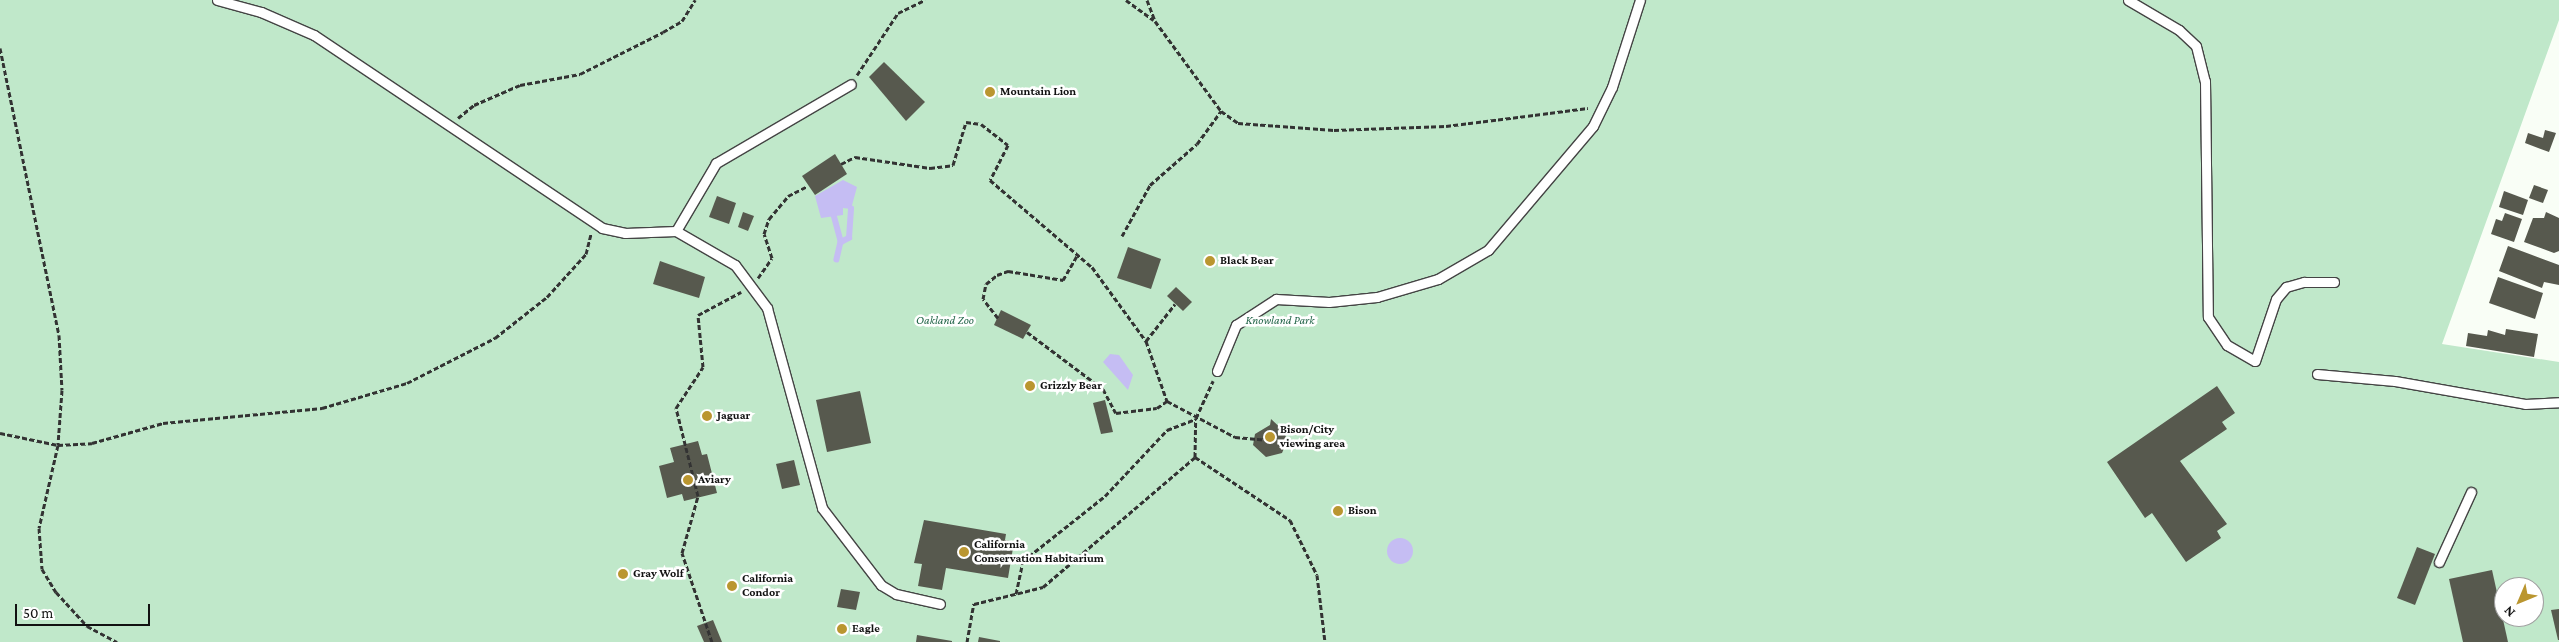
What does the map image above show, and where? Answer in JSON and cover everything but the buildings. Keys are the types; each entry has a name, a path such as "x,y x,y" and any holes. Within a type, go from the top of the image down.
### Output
{"lane":[{"path":"217,0 261,12 314,35 593,222 625,232 676,231 725,256 753,286 766,308 822,508 881,585 896,594 940,604"},
{"path":"1217,371 1236,325 1276,299 1329,302 1377,297 1464,267 1488,250 1593,126 1604,106 1640,0"},
{"path":"2128,0 2196,46 2205,81 2208,317 2227,345 2255,361 2276,299 2286,287 2304,282 2334,282"},
{"path":"676,231 716,163 851,84"},
{"path":"2317,374 2395,381 2525,404 2559,402"},
{"path":"2439,562 2471,492"}],"path":[{"path":"451,127 474,105 520,84 580,74 663,32 682,21 694,0"},
{"path":"851,84 898,13 925,0"},
{"path":"1126,0 1155,21"},
{"path":"1147,0 1155,21 1221,111 1238,123 1268,129 1334,130 1446,126 1604,106"},
{"path":"0,48 59,335 58,445 39,528 42,569 56,592 87,626 117,642"},
{"path":"1122,236 1150,185 1197,144 1221,111"},
{"path":"841,164 855,157 930,168 953,165 966,122 981,124 1008,145 990,180 1078,254 1146,341 1167,401 1235,437 1269,440"},
{"path":"712,642 682,553 698,496 676,408 704,367 698,315 753,286 772,258 764,234 769,219 788,196 808,186"},
{"path":"0,434 58,445 92,443 163,423 322,408 407,383 495,338 547,297 586,254 593,222"},
{"path":"998,318 983,299 986,284 997,275 1008,271 1063,280 1078,254"},
{"path":"1146,341 1176,304"},
{"path":"1027,332 1103,389 1116,413 1157,408 1167,401"},
{"path":"967,642 974,604 1044,587 1195,457 1196,418 1217,371"},
{"path":"1016,594 1022,561 1105,496 1167,430 1196,418"},
{"path":"1195,457 1290,520 1317,575 1325,642"}],"green space":[{"name":"Knowland Park","path":"0,0 2559,0 2559,20 2442,344 2559,362 2559,642 0,642"}],"shaded area":[{"path":"843,180 857,187 851,209 843,208 843,215 821,218 815,196"},
{"path":"1110,354 1119,355 1133,375 1128,390 1103,362"},
{"path":"1400,538 1409,542 1413,551 1409,560 1400,564 1391,560 1387,551 1391,542"}],"waterway":[{"path":"841,242 849,238 851,209"},
{"path":"834,215 841,242 837,260"}],"place":[{"name":"Mountain Lion","path":"990,92"},
{"name":"Black Bear","path":"1210,261"},
{"name":"Grizzly Bear","path":"1030,386"},
{"name":"Jaguar","path":"707,416"},
{"name":"Bison/City viewing area","path":"1270,437"},
{"name":"Aviary","path":"688,480"},
{"name":"Bison","path":"1338,511"},
{"name":"California Conservation Habitarium","path":"964,552"},
{"name":"Gray Wolf","path":"623,574"},
{"name":"California Condor","path":"732,586"},
{"name":"Eagle","path":"842,629"}],"park label":[{"name":"Oakland Zoo","path":"945,321"}]}
